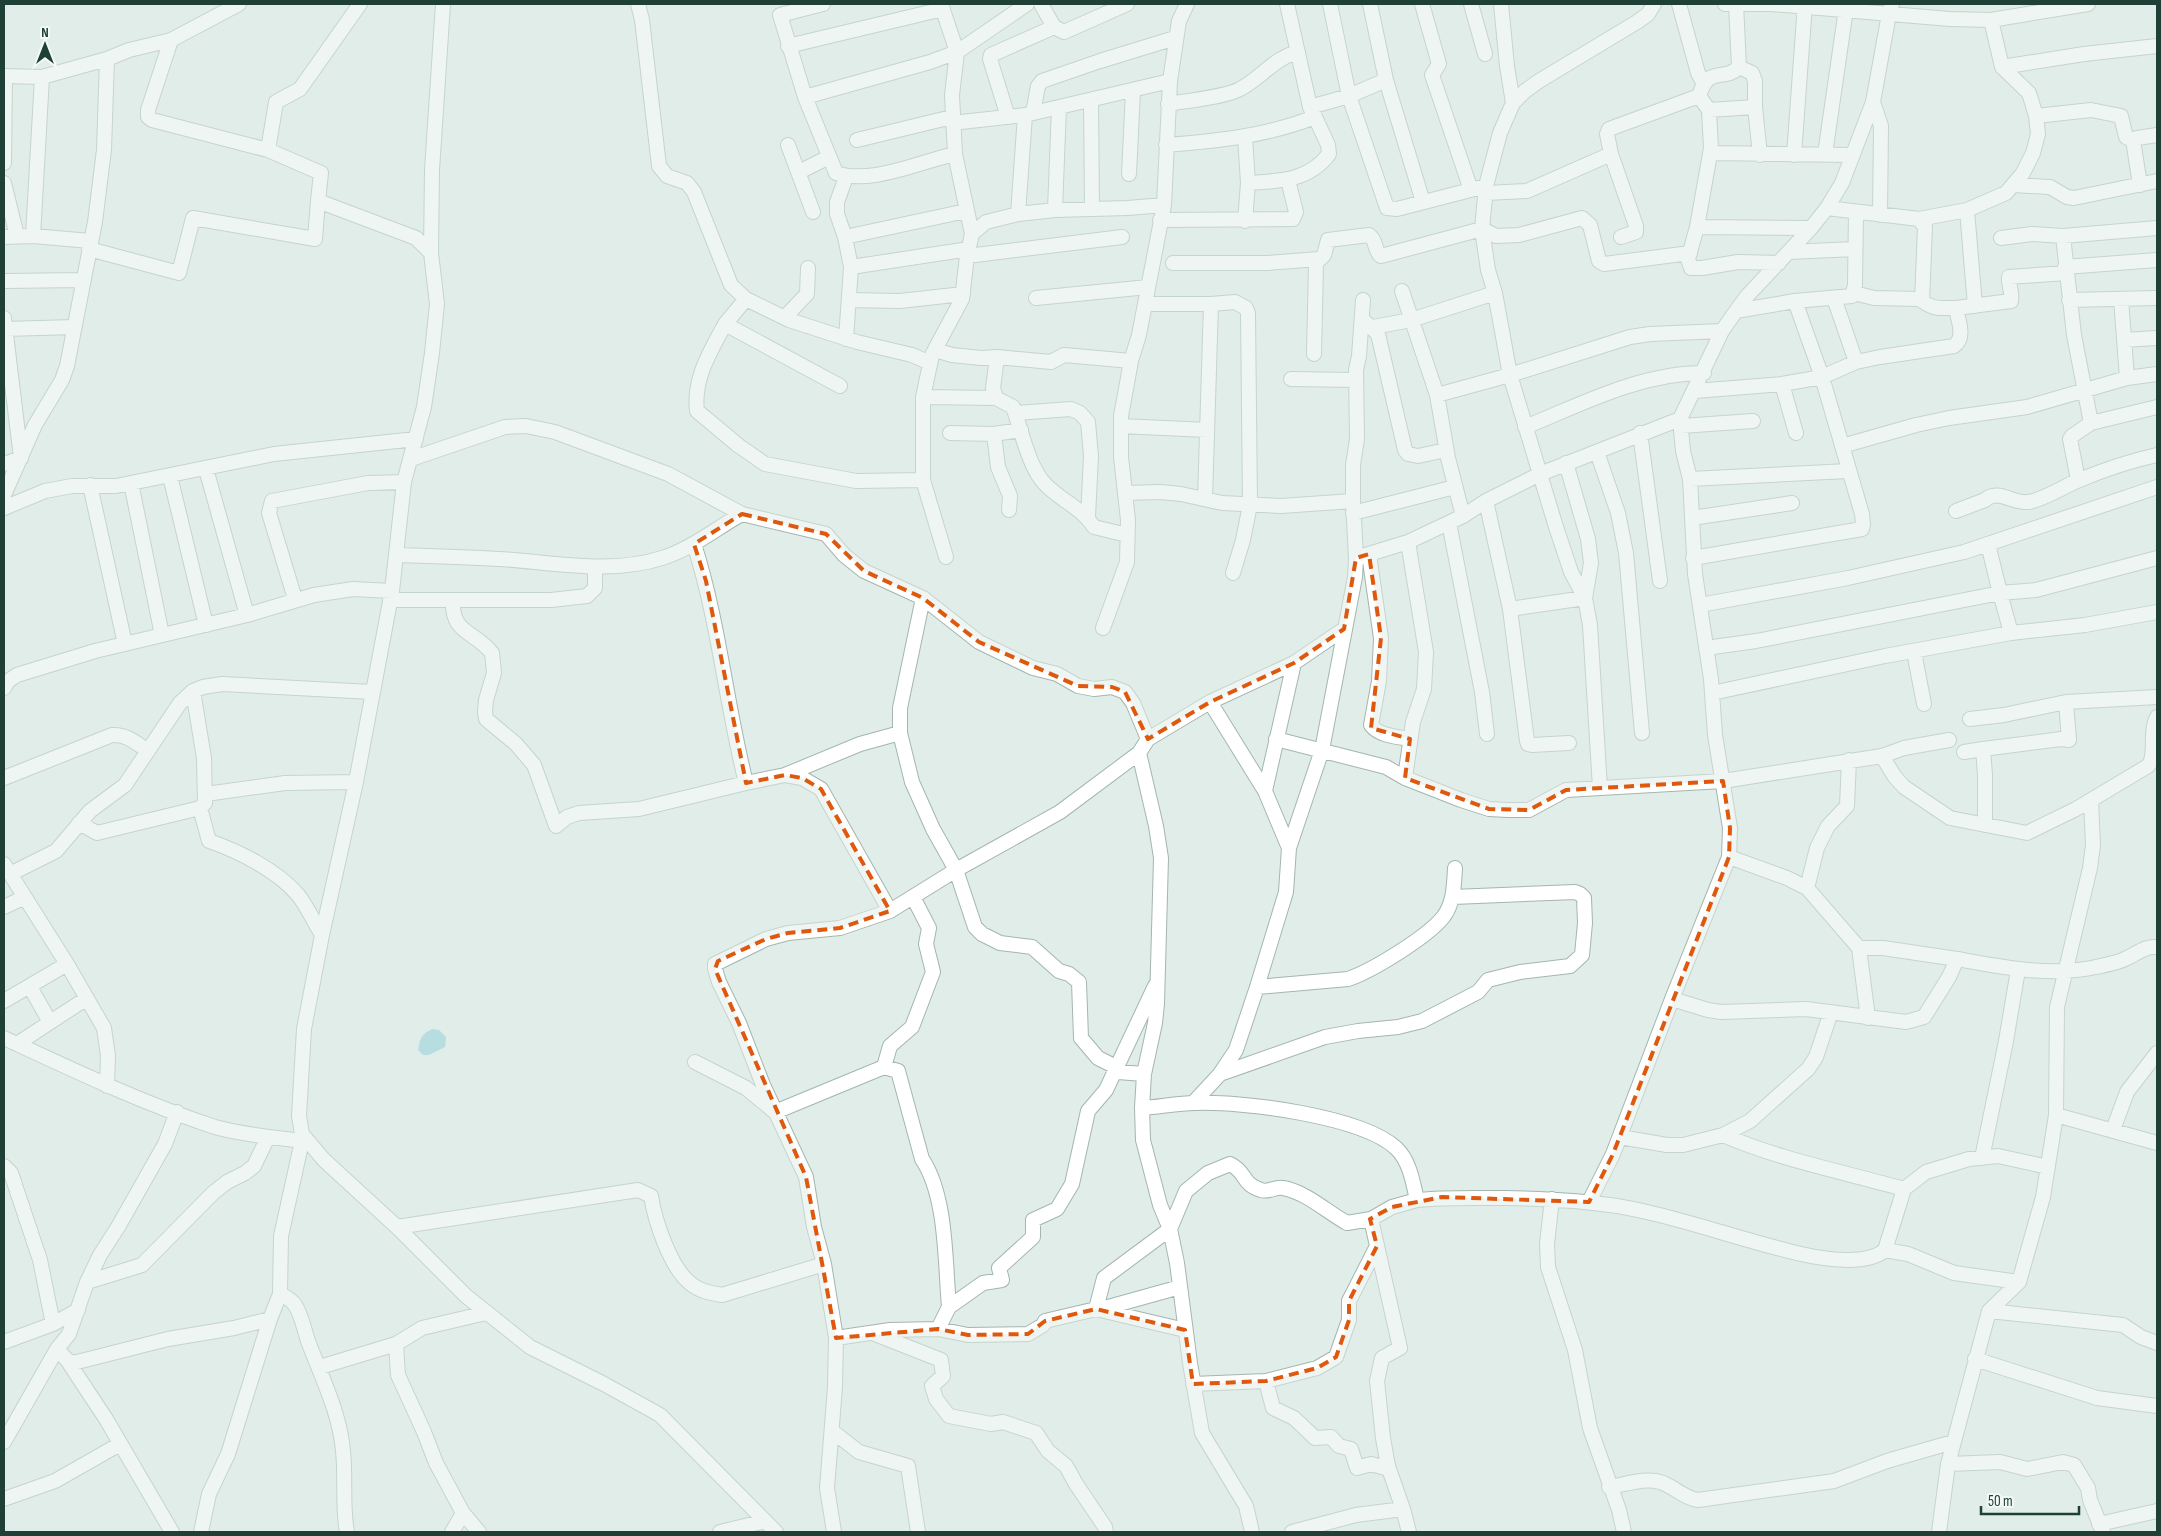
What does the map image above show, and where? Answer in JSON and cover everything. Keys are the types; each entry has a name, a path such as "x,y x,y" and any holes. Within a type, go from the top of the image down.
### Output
{"street":[{"path":"4,163 5,76 42,77 107,59 129,50 171,40 239,4"},
{"path":"268,150 276,102 300,90 360,4"},
{"path":"443,4 435,108 431,253 437,304 424,406 404,482 391,595 356,782 322,935 304,1029 299,1116 302,1134 306,1143 486,1313 530,1346 660,1415 776,1532"},
{"path":"638,4 642,20 659,166 667,176 687,183 694,192 731,284 746,300 784,317 846,339 912,355 997,357 1051,362 1064,355 1131,361"},
{"path":"823,4 777,9 805,97 836,173 846,177 874,176 955,154"},
{"path":"805,97 930,62 957,52 1027,4"},
{"path":"1041,4 1054,27 1064,32 1127,4"},
{"path":"1102,628 1127,562 1126,494 1121,457 1124,392 1139,335 1164,205 1170,81 1175,38 1179,20 1187,4"},
{"path":"1248,183 1288,180 1315,169 1329,154 1328,145 1313,112 1287,4"},
{"path":"1330,4 1350,96 1387,208 1397,209 1471,190 1527,191 1611,154"},
{"path":"1370,4 1386,80 1423,202"},
{"path":"1422,4 1439,64 1432,75 1471,190"},
{"path":"1471,4 1485,54"},
{"path":"1501,4 1507,66 1513,103"},
{"path":"1600,788 1590,625 1585,598 1571,572 1510,375 1495,293 1488,270 1482,230 1486,190 1500,133 1513,103 1539,81 1637,22 1648,14 1654,4"},
{"path":"1679,4 1701,89 1709,110 1711,148 1697,227 1688,259 1691,268 1738,262 1779,263"},
{"path":"1726,4 1771,4 1846,10 1890,9 1991,20 2088,4"},
{"path":"1621,238 1636,232 1636,226 1611,154 1609,129 1701,89 1715,74 1734,72 1738,67 1736,4"},
{"path":"2007,4 2010,18"},
{"path":"788,46 942,6 957,52 952,95 952,120 955,154 972,234 962,299 932,356 924,397 924,480 946,557"},
{"path":"1794,155 1805,6"},
{"path":"1589,1202 1620,1137 1672,999 1729,857 1730,828 1715,735 1712,693 1694,558 1690,479 1683,451 1681,423 1722,331 1736,311 1812,228 1842,183 1873,102 1890,9"},
{"path":"1825,154 1846,10"},
{"path":"1827,208 1919,219 1967,210 2006,193 2023,173 2033,153 2038,134 2036,116 2028,93 2002,67 1991,20"},
{"path":"1008,116 990,59 991,55 1054,27"},
{"path":"1018,214 1029,114 1038,86 1042,81 1175,38"},
{"path":"4,183 10,236 33,236 90,245 180,273 193,218 315,239 321,173 268,150 152,120 148,116 148,110 171,40"},
{"path":"2002,67 2084,54 2157,46"},
{"path":"1168,104 1238,90 1256,79 1281,58 1298,52"},
{"path":"4,495 35,424 62,380 67,366 90,245 104,150 107,59"},
{"path":"1738,67 1752,73 1760,155"},
{"path":"33,236 42,77"},
{"path":"1166,144 1245,137 1313,112 1386,80"},
{"path":"857,140 952,120 1029,114 1134,91 1170,81"},
{"path":"1129,174 1134,91"},
{"path":"1091,100 1092,208"},
{"path":"1873,102 1881,126 1880,215"},
{"path":"1055,210 1059,107"},
{"path":"1709,110 1754,108"},
{"path":"2036,116 2092,110 2121,116 2126,137 2133,140 2157,135"},
{"path":"1245,137 1248,183 1245,221"},
{"path":"2133,140 2140,185"},
{"path":"788,144 813,212"},
{"path":"1711,148 1715,153 1853,155"},
{"path":"799,172 829,157"},
{"path":"846,177 837,202 838,214 851,266 846,339"},
{"path":"1160,220 1245,221 1293,219 1296,212 1288,180"},
{"path":"2012,185 2050,187 2067,197 2074,198 2157,181"},
{"path":"318,201 416,238 431,253"},
{"path":"972,234 986,222 1018,214 1055,210 1164,205"},
{"path":"1967,210 1975,306"},
{"path":"845,237 966,211"},
{"path":"1854,293 1856,212"},
{"path":"1314,354 1316,263 1324,256 1326,241 1358,235 1369,235 1372,237 1378,254 1382,256 1482,230 1496,236 1519,235 1582,218 1590,225 1599,261 1604,264 1690,253"},
{"path":"1919,219 1925,227 1922,301"},
{"path":"1697,227 1812,228"},
{"path":"2001,238 2044,234 2063,236 2157,228"},
{"path":"2063,236 2069,300 2084,390 2092,423"},
{"path":"851,266 1122,237"},
{"path":"1789,252 1856,249"},
{"path":"1173,263 1268,263 1319,259"},
{"path":"1854,293 1874,298 1899,297 1920,299 1926,305 1936,309 1975,306 2011,301 2012,297 2008,284 2009,277 2157,260"},
{"path":"784,317 807,294 808,268"},
{"path":"4,281 82,280"},
{"path":"1036,298 1148,287"},
{"path":"1402,292 1437,395 1446,450 1462,516"},
{"path":"1368,323 1411,320 1495,293"},
{"path":"1736,311 1796,301 1852,296 1854,293"},
{"path":"849,300 900,301 963,294"},
{"path":"1834,298 1856,362"},
{"path":"2069,300 2157,298"},
{"path":"2121,299 2127,378"},
{"path":"746,300 725,324 703,366 696,398 697,411 739,446 765,464 856,481 924,480"},
{"path":"1363,300 1368,323 1356,380 1357,439 1353,507 1381,638 1379,681 1371,725 1374,729 1393,737 1410,739"},
{"path":"1694,558 1862,530 1862,514 1822,377 1796,301"},
{"path":"1145,304 1235,302 1246,308 1248,313 1250,505 1243,540 1233,573"},
{"path":"1204,499 1211,304"},
{"path":"1695,390 1782,384 1822,377 1856,362 1954,346 1959,343 1961,337 1956,308"},
{"path":"1368,323 1378,334 1405,450 1408,454 1418,456 1446,450"},
{"path":"21,458 7,371 4,324 74,327"},
{"path":"725,324 840,386"},
{"path":"1437,395 1510,375 1630,337 1650,334 1722,331"},
{"path":"2124,340 2157,338"},
{"path":"996,398 993,388 997,357"},
{"path":"1525,427 1612,392 1657,377 1671,374 1704,373"},
{"path":"1842,446 1949,418 2027,407 2127,378 2157,374"},
{"path":"1290,379 1356,380"},
{"path":"1782,384 1796,433"},
{"path":"924,397 996,398 1013,406 1030,463 1044,484 1088,517 1094,527 1128,535"},
{"path":"2078,480 2070,440 2072,436 2092,423 2157,407"},
{"path":"1016,413 1071,409 1088,422 1091,456 1088,517"},
{"path":"1363,556 1408,542 1462,516 1486,501 1540,474 1640,433 1681,423 1753,421"},
{"path":"411,459 505,427 526,426 555,432 668,474 742,514 826,534 844,555 864,572 924,598 979,642 1033,668 1057,674 1078,686 1094,688 1112,687 1125,692 1133,703 1148,739"},
{"path":"1121,426 1207,430"},
{"path":"950,433 994,434 1021,430"},
{"path":"1640,433 1660,581"},
{"path":"994,434 998,468 1010,496 1009,510"},
{"path":"4,508 45,491 90,485 116,486 131,484 274,454 416,439"},
{"path":"1597,452 1618,513 1626,553 1642,732"},
{"path":"1956,511 1985,500 1988,497 2004,496 2018,502 2029,502 2078,480 2135,460 2157,455"},
{"path":"4,464 21,458"},
{"path":"1566,463 1588,539 1591,563 1585,598"},
{"path":"206,468 247,615"},
{"path":"1690,479 1848,471"},
{"path":"170,476 206,625"},
{"path":"294,599 269,513 272,501 368,483 404,482"},
{"path":"131,484 162,635"},
{"path":"90,485 125,644"},
{"path":"1126,494 1160,492 1250,505 1353,507 1455,487"},
{"path":"1700,605 1900,567 1988,544 2157,487"},
{"path":"1486,501 1510,609 1528,744 1570,743"},
{"path":"1692,518 1792,503"},
{"path":"396,555 500,559 595,567 632,565 663,558 694,544 742,514"},
{"path":"1449,522 1482,692 1487,734"},
{"path":"1405,778 1413,722 1424,689 1426,652 1408,542"},
{"path":"694,544 706,581 734,736 746,783"},
{"path":"1988,544 2011,633"},
{"path":"1193,1102 1220,1074 1236,1050 1258,987 1286,892 1289,848 1322,750 1340,661 1344,629 1355,577 1363,556"},
{"path":"1706,648 1756,641 2000,592 2036,590 2157,558"},
{"path":"4,688 8,681 17,675 125,644 247,615 294,599 352,589 372,588 391,595 453,600 551,600 592,594 595,588 595,567"},
{"path":"924,598 900,708 900,732 912,782 933,829 956,870 975,927 978,931 1000,943 1032,947 1059,971 1069,974 1079,982 1080,1038 1098,1058 1118,1072 1144,1074"},
{"path":"1510,609 1585,598"},
{"path":"453,600 453,616 457,623 492,653 494,673 486,700 486,719 516,744 534,765 556,826 567,817 579,813 639,810 746,783 785,776 860,744 900,732"},
{"path":"1712,693 1885,656 2011,633 2085,625 2157,612"},
{"path":"834,1532 827,1488 832,1431 836,1338 824,1264 816,1236 806,1177 775,1112 739,1023 719,982 714,969 715,964 773,937 788,933 840,928 890,911 956,870 1060,812 1139,753 1148,739 1210,702 1294,663 1344,629"},
{"path":"1914,652 1924,704"},
{"path":"1265,791 1294,663"},
{"path":"107,1086 108,1056 104,1028 67,964 7,869 56,851 79,823 98,804 125,785 180,703 193,691 203,687 222,684 372,692"},
{"path":"79,823 97,833 200,808 205,802 206,794 204,758 193,691"},
{"path":"1970,719 2004,715 2066,702 2157,697"},
{"path":"1210,702 1265,791 1289,848"},
{"path":"1964,752 2061,739 2069,740 2066,702"},
{"path":"1882,756 1895,777 1904,787 1950,818 2020,832 2033,831 2091,800 2151,762 2152,728 2157,717"},
{"path":"4,778 112,735 121,734 126,736 148,751"},
{"path":"1276,740 1386,767 1405,778 1490,809 1499,810 1529,810 1566,790 1723,781 1882,756 1904,748 1948,740"},
{"path":"1983,749 1985,825"},
{"path":"1139,753 1156,826 1161,858 1155,1023 1144,1074 1143,1140 1160,1206 1170,1229 1202,1433 1246,1506 1252,1532"},
{"path":"1807,888 1817,848 1828,826 1847,806 1850,760"},
{"path":"785,776 802,778 821,789 890,911"},
{"path":"206,794 285,784 356,782"},
{"path":"1939,1532 1948,1464 1989,1311 2019,1282 2035,1229 2048,1167 2056,1115 2057,1007 2090,868 2093,845 2091,800"},
{"path":"200,808 208,841 233,849 281,880 298,895 322,935"},
{"path":"1729,857 1787,878 1807,888 1859,948 1868,1018"},
{"path":"1258,987 1348,978 1361,974 1392,957 1434,927 1445,916 1453,897 1455,868"},
{"path":"1220,1074 1325,1037 1358,1030 1398,1027 1422,1021 1478,992 1488,980 1506,975 1570,966 1582,955 1586,923 1584,898 1580,894 1575,892 1453,897"},
{"path":"4,908 25,897"},
{"path":"884,1067 890,1046 912,1027 933,972 926,944 929,928 913,897"},
{"path":"1859,948 1883,948 2018,970 2065,970 2094,968 2124,960 2142,949 2157,947"},
{"path":"1672,999 1721,1012 1806,1009 1906,1022 1924,1017 1957,959"},
{"path":"4,1001 67,964"},
{"path":"1982,1158 2006,1041 2018,970"},
{"path":"938,1329 949,1307 983,1283 1002,1280 999,1268 1033,1237 1033,1220 1057,1209 1072,1184 1088,1111 1106,1090 1156,982"},
{"path":"30,986 50,1022"},
{"path":"17,1044 87,998"},
{"path":"1620,1137 1667,1145 1683,1145 1723,1136 1750,1121 1808,1069 1816,1057 1831,1012"},
{"path":"4,1038 107,1086 216,1127 256,1136 306,1143"},
{"path":"2113,1130 2127,1092 2157,1052"},
{"path":"695,1062 746,1088 775,1112"},
{"path":"775,1112 884,1067 898,1071 922,1159 929,1170 940,1201 949,1307"},
{"path":"1142,1108 1193,1102 1234,1104 1313,1115 1354,1126 1396,1148 1410,1172 1417,1200"},
{"path":"4,1442 57,1349 69,1334 87,1282 100,1255 165,1144 177,1112"},
{"path":"2056,1115 2157,1143"},
{"path":"1723,1136 1786,1158 1904,1189"},
{"path":"87,1282 142,1266 213,1193 254,1166 268,1137"},
{"path":"201,1532 209,1494 228,1454 270,1319 280,1294 281,1236 306,1143"},
{"path":"1098,1309 1104,1278 1170,1229 1186,1191 1208,1173 1230,1164 1239,1168 1247,1183 1263,1191 1282,1187 1308,1198 1347,1223 1371,1219 1392,1207 1417,1200 1442,1197 1552,1199 1589,1202 1646,1211 1813,1256 1860,1259 1873,1258 1885,1250 1904,1189 1926,1172 1969,1159 1998,1156 2048,1167"},
{"path":"4,1166 11,1173 40,1260 53,1324"},
{"path":"397,1227 638,1190 651,1196 654,1213 677,1269 690,1284 705,1292 722,1295 824,1264"},
{"path":"1552,1199 1547,1244 1548,1267 1575,1350 1590,1428 1609,1487 1619,1510 1624,1532"},
{"path":"1371,1219 1400,1348 1382,1358 1377,1381 1383,1438 1389,1469 1409,1532"},
{"path":"1193,1384 1266,1381 1317,1368 1336,1356 1349,1320 1349,1301 1377,1246"},
{"path":"1885,1250 1908,1254 1954,1273 2019,1282"},
{"path":"836,1338 890,1330 938,1329 968,1335 1028,1334 1045,1321 1180,1287"},
{"path":"280,1294 289,1298 295,1306 320,1367 341,1435 347,1532"},
{"path":"1098,1309 1185,1330"},
{"path":"4,1342 53,1324 78,1310"},
{"path":"1989,1311 2123,1325 2141,1337 2157,1343"},
{"path":"320,1367 396,1344 422,1328 486,1313"},
{"path":"67,1360 73,1363 168,1339 234,1328 270,1319"},
{"path":"872,1333 941,1360 943,1376 932,1386 936,1399 950,1416 991,1424 1003,1422 1036,1434 1048,1451 1066,1466 1080,1491 1105,1527 1106,1532"},
{"path":"396,1344 398,1375 436,1463 463,1513 479,1532"},
{"path":"57,1349 67,1360 120,1444 172,1532"},
{"path":"1975,1359 2098,1398 2157,1406"},
{"path":"1266,1381 1274,1408 1294,1418 1315,1438 1331,1437 1339,1446 1350,1449 1357,1468 1371,1464 1389,1469"},
{"path":"832,1431 859,1452 908,1466 918,1532"},
{"path":"1609,1487 1651,1480 1659,1481 1685,1497 1698,1500 1834,1481 1887,1461 1953,1442"},
{"path":"4,1499 55,1481 120,1444"},
{"path":"1948,1464 2000,1462 2027,1469 2063,1462 2074,1465 2088,1488 2101,1528 2157,1511"},
{"path":"1292,1532 1356,1515 1403,1509"},
{"path":"452,1532 463,1513"},
{"path":"720,1532 765,1521"}],"highlighted area":[{"path":"742,514 826,534 864,571 923,598 979,642 1078,686 1112,687 1125,692 1148,739 1210,702 1294,663 1344,629 1356,558 1369,554 1381,638 1371,728 1410,739 1405,778 1489,809 1529,810 1566,790 1723,781 1730,828 1729,857 1613,1154 1589,1202 1442,1197 1392,1207 1370,1219 1377,1246 1349,1301 1349,1320 1336,1357 1317,1368 1266,1381 1193,1384 1185,1330 1096,1309 1045,1321 1028,1334 968,1335 938,1329 836,1338 806,1177 715,969 718,961 766,939 788,933 840,928 890,911 821,789 802,778 785,775 746,783 706,581 694,544"}],"water":[{"path":"432,1029 439,1030 446,1037 445,1047 429,1055 423,1055 418,1050 420,1040 425,1033"}]}
